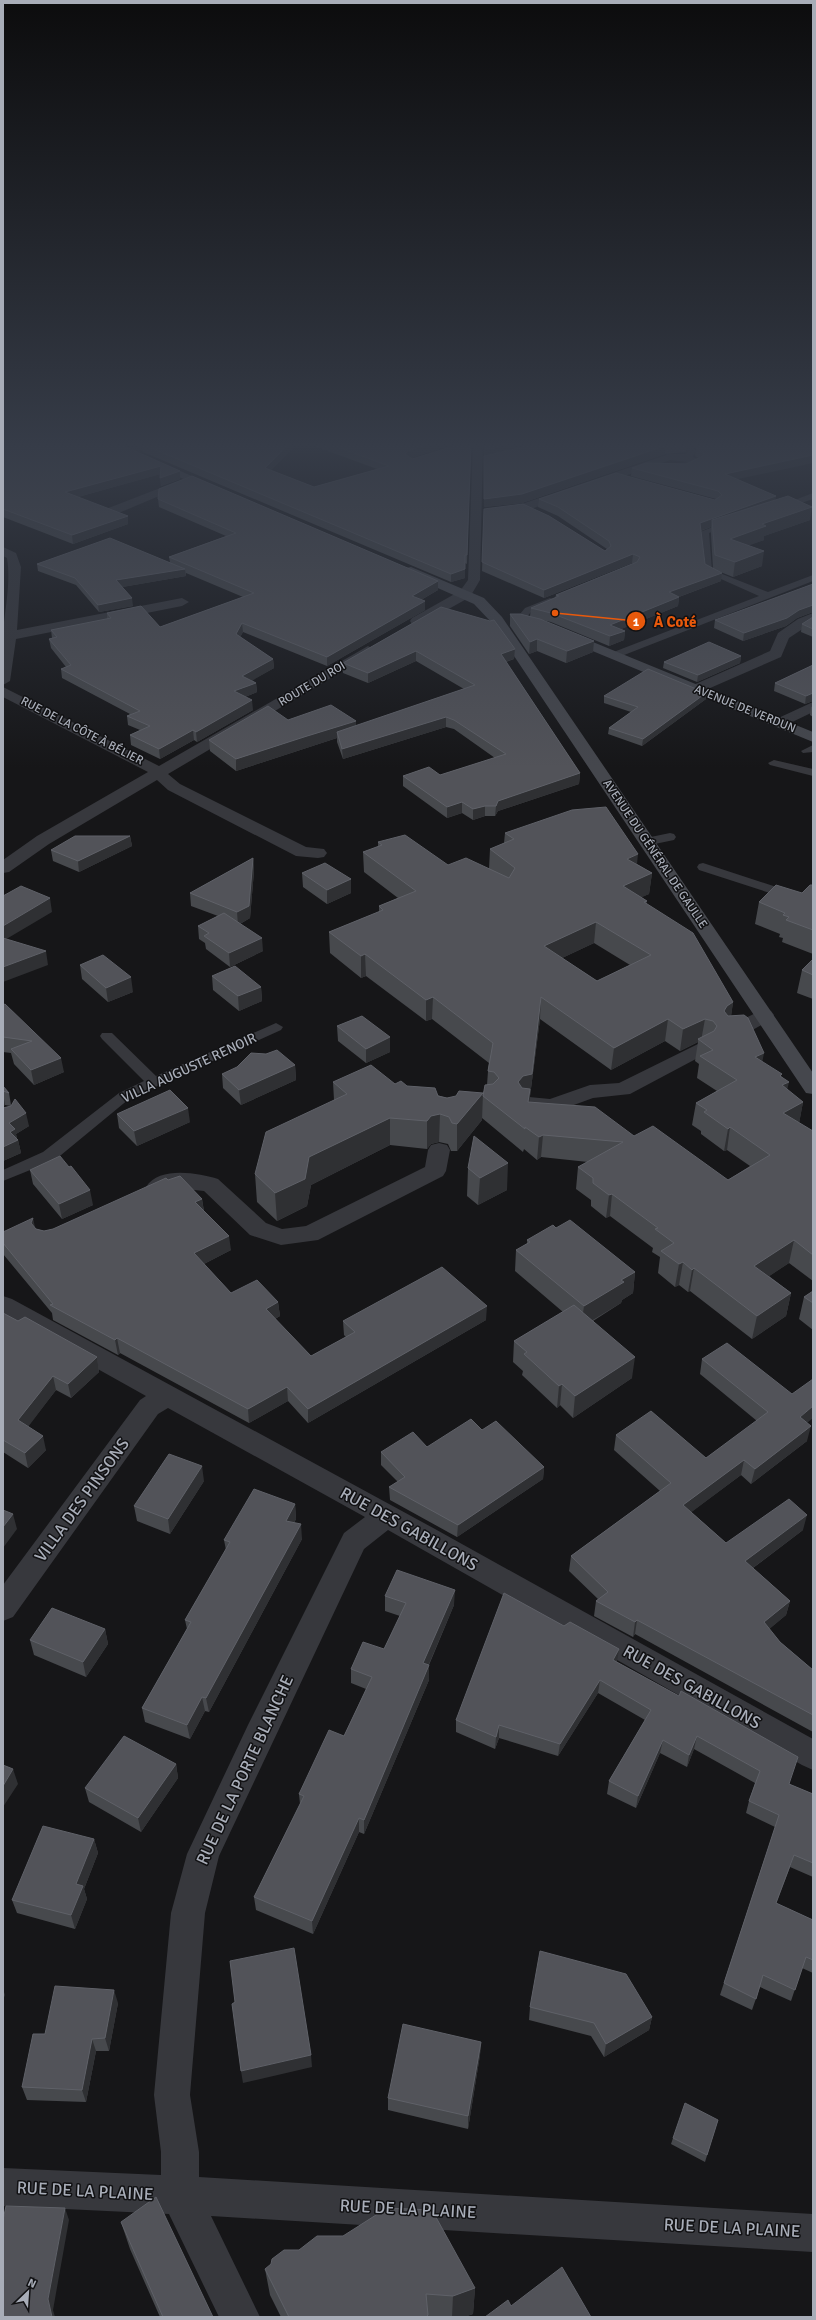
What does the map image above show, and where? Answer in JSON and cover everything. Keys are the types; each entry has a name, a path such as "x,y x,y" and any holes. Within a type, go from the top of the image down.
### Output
{"main road":[{"name":"AVENUE DU GÉNÉRAL DE GAULLE","path":"404,568 479,601 497,620 645,842 813,1088"},
{"path":"497,620 520,620 538,624"},
{"name":"AVENUE DE VERDUN","path":"552,629 813,737"}],"street":[{"path":"3,681 10,636 9,581 14,558 4,551"},
{"path":"405,629 465,594 474,580 475,551"},
{"path":"10,636 182,602"},
{"path":"696,689 776,654 783,636 813,617"},
{"name":"ROUTE DU ROI","path":"3,868 43,840 159,774 378,645"},
{"name":"RUE DE LA CÔTE À BÉLIER","path":"3,691 150,766 159,774"},
{"path":"778,723 813,706"},
{"path":"159,774 174,787 302,852 318,852"},
{"path":"732,1032 764,1015"},
{"path":"529,1104 552,1106 590,1092 623,1089 702,1048"},
{"path":"137,1196 172,1180 210,1184 258,1229 281,1237 310,1234 435,1172 440,1150"},
{"name":"RUE DES GABILLONS","path":"3,1305 386,1516 813,1755"},
{"name":"VILLA DES PINSONS","path":"3,1608 149,1407 166,1396"},
{"name":"RUE DE LA PORTE BLANCHE","path":"180,2195 180,2152 172,2095 188,1913 203,1854 259,1735 354,1541 386,1516"},
{"name":"RUE DE LA PLAINE","path":"3,2187 180,2195 813,2233"},
{"path":"180,2195 240,2317"}],"lane":[{"path":"706,551 708,571 766,595"},
{"path":"615,655 813,578"},
{"path":"520,620 528,610 561,596"},
{"path":"774,763 813,773"},
{"path":"645,842 670,837"},
{"path":"703,867 813,903"},
{"name":"VILLA AUGUSTE RENOIR","path":"3,1176 49,1156 124,1096 276,1027"},
{"path":"107,1036 154,1082"}],"building":[{"path":"73,551 142,551 185,569 116,580 132,598 98,605 75,578 37,564"},
{"path":"185,551 368,551 438,581 412,596 425,601 327,657 242,623 236,634 273,659 242,676 256,683 234,691 252,700 196,732 193,730 159,749 130,735 150,726 127,716 140,711 61,669 71,665 49,639 57,637 51,630 111,618 107,613 141,606 160,627 254,593 169,557"},
{"path":"397,551 467,551 467,555 465,555 465,569 451,574"},
{"path":"482,551 703,551 705,564 722,573 669,592 679,597 610,625 625,631 610,636 551,613 531,608 559,596 556,595 637,562 640,557 633,554 544,590 482,562"},
{"path":"715,551 763,551 735,562 715,555"},
{"path":"813,584 813,605 799,610 787,618 744,633 715,620"},
{"path":"441,607 490,621 494,620 515,649 501,654 580,773 498,801 496,806 485,806 473,809 462,802 447,807 403,776 429,767 440,775 506,754 454,720 446,717 342,749 337,732 475,685 416,651 368,673 343,663"},
{"path":"510,614 520,614 540,619 594,641 567,651 537,639 530,642"},
{"path":"813,617 813,629 802,624"},
{"path":"709,642 741,656 698,675 664,662"},
{"path":"813,665 813,693 806,696 775,683"},
{"path":"648,669 706,693 643,739 609,728 638,707 604,696"},
{"path":"331,705 356,721 236,759 209,740 268,706 288,720"},
{"path":"606,807 638,854 627,859 652,873 623,886 647,901 644,902 693,933 733,1002 727,1006 724,1011 728,1016 744,1015 748,1018 764,1053 755,1057 782,1074 780,1076 789,1082 782,1085 803,1102 783,1113 813,1131 813,1255 794,1240 754,1266 791,1293 757,1316 694,1268 692,1270 683,1262 679,1264 661,1251 674,1243 655,1229 658,1228 612,1194 609,1195 593,1183 593,1178 578,1167 623,1142 543,1135 539,1137 525,1127 525,1129 483,1096 485,1085 493,1084 499,1078 494,1072 488,1071 493,1043 433,997 426,1000 365,954 361,956 329,932 383,910 379,906 416,891 363,852 382,845 378,842 405,835 448,865 466,858 509,878 515,868 490,849 514,839 505,833 572,810","holes":["596,922 651,955 597,981 544,946","541,997 614,1048 668,1019 683,1029 705,1019 713,1021 717,1026 714,1031 698,1039 713,1050 700,1056 737,1080 696,1103 707,1110 704,1112 728,1129 730,1127 770,1155 728,1180 653,1126 634,1136 595,1107 528,1102 530,1089 522,1088 518,1082 523,1076 532,1074"]},
{"path":"75,836 130,836 78,861 51,850"},
{"path":"253,858 249,906 237,912 190,893"},
{"path":"325,863 351,879 327,890 302,873"},
{"path":"776,885 802,893 810,885 813,885 813,930 786,920 789,917 783,915 785,913 759,902"},
{"path":"21,886 50,898 3,926 3,896"},
{"path":"224,913 262,938 229,953 204,936 209,933 198,926"},
{"path":"3,938 46,951 3,967"},
{"path":"103,955 131,977 106,988 80,965"},
{"path":"813,959 813,975 802,970"},
{"path":"235,966 261,987 238,996 212,976"},
{"path":"5,1004 61,1058 31,1070 11,1049 32,1041 3,1037 3,1005"},
{"path":"362,1016 390,1037 366,1049 337,1026"},
{"path":"277,1050 295,1065 239,1090 222,1074 237,1067 251,1053 266,1054"},
{"path":"371,1065 395,1084 401,1081 407,1086 435,1088 438,1096 447,1098 456,1096 459,1091 483,1093 457,1124 452,1123 449,1117 440,1114 431,1116 427,1121 390,1118 309,1157 305,1179 275,1193 255,1174 266,1132 347,1094 333,1082"},
{"path":"3,1086 9,1093 3,1091"},
{"path":"170,1090 188,1108 134,1131 117,1114"},
{"path":"15,1099 26,1113 9,1123 15,1129 10,1132 18,1140 3,1147 3,1108 11,1106"},
{"path":"474,1136 508,1163 480,1178 468,1168"},
{"path":"60,1156 69,1167 71,1166 90,1190 59,1204 30,1170"},
{"path":"180,1176 202,1199 195,1202 229,1236 194,1253 231,1293 257,1280 278,1302 266,1309 311,1356 355,1332 343,1321 442,1267 487,1306 308,1409 287,1387 248,1409 117,1338 115,1340 50,1305 53,1304 3,1243 3,1232 33,1218 31,1223 36,1229 44,1231 53,1229 166,1178 168,1180"},
{"path":"570,1220 635,1272 621,1280 624,1282 584,1306 516,1250 530,1242 527,1240 553,1225 556,1228"},
{"path":"813,1291 813,1303 804,1297"},
{"path":"574,1305 635,1357 575,1396 562,1384 559,1386 524,1354 527,1352 514,1341"},
{"path":"3,1313 18,1321 25,1317 97,1357 68,1384 53,1376 18,1420 43,1436 25,1453 3,1440"},
{"path":"727,1343 792,1394 813,1379 813,1406 800,1417 811,1426 755,1469 744,1460 683,1505 726,1543 789,1499 807,1515 745,1561 790,1601 764,1622 780,1642 813,1670 813,1715 637,1620 635,1622 596,1601 608,1592 571,1556 671,1483 616,1435 651,1411 706,1458 768,1412 702,1359"},
{"path":"471,1419 482,1430 496,1421 544,1467 458,1525 389,1487 405,1477 381,1452 413,1432 427,1447"},
{"path":"169,1454 202,1466 168,1519 134,1506"},
{"path":"254,1489 295,1504 286,1521 301,1524 206,1698 202,1697 187,1725 142,1708 191,1622 185,1620 230,1542 224,1540"},
{"path":"3,1510 13,1514 3,1527"},
{"path":"397,1570 455,1590 423,1663 429,1665 364,1820 359,1818 312,1921 254,1897 304,1796 299,1794 329,1730 344,1736 372,1677 351,1669 363,1642 384,1649 406,1603 385,1596"},
{"path":"504,1593 564,1626 570,1622 619,1649 613,1660 679,1696 681,1691 798,1757 789,1784 813,1794 813,1863 794,1855 776,1903 813,1920 813,1960 806,1957 795,1990 763,1975 756,1999 724,1983 779,1815 749,1801 760,1771 697,1736 689,1755 663,1740 638,1796 609,1781 651,1710 600,1680 560,1744 499,1725 496,1737 456,1720"},
{"path":"52,1608 105,1629 83,1662 30,1640"},
{"path":"124,1736 176,1764 138,1818 85,1788"},
{"path":"3,1765 13,1769 3,1786"},
{"path":"43,1826 94,1839 76,1884 83,1886 71,1915 12,1900"},
{"path":"294,1948 311,2055 241,2071 232,2004 235,2002 230,1961"},
{"path":"540,1951 626,1974 652,2017 606,2044 594,2023 530,2007"},
{"path":"55,1986 114,1990 105,2038 92,2039 82,2090 22,2087 33,2034 45,2034"},
{"path":"403,2024 481,2042 468,2116 388,2098"},
{"path":"685,2103 718,2120 707,2155 673,2138"},
{"path":"156,2197 213,2317 163,2317 121,2222"},
{"path":"6,2206 65,2208 48,2299 52,2317 3,2317 3,2220"},
{"path":"387,2208 432,2210 475,2288 453,2296 426,2294 428,2315 426,2317 289,2317 265,2269 271,2264 272,2259 284,2250 299,2250 317,2236 343,2236"},
{"path":"562,2267 591,2317 485,2317 508,2300 511,2306"}],"place":[{"name":"À Coté","path":"555,613"}]}
